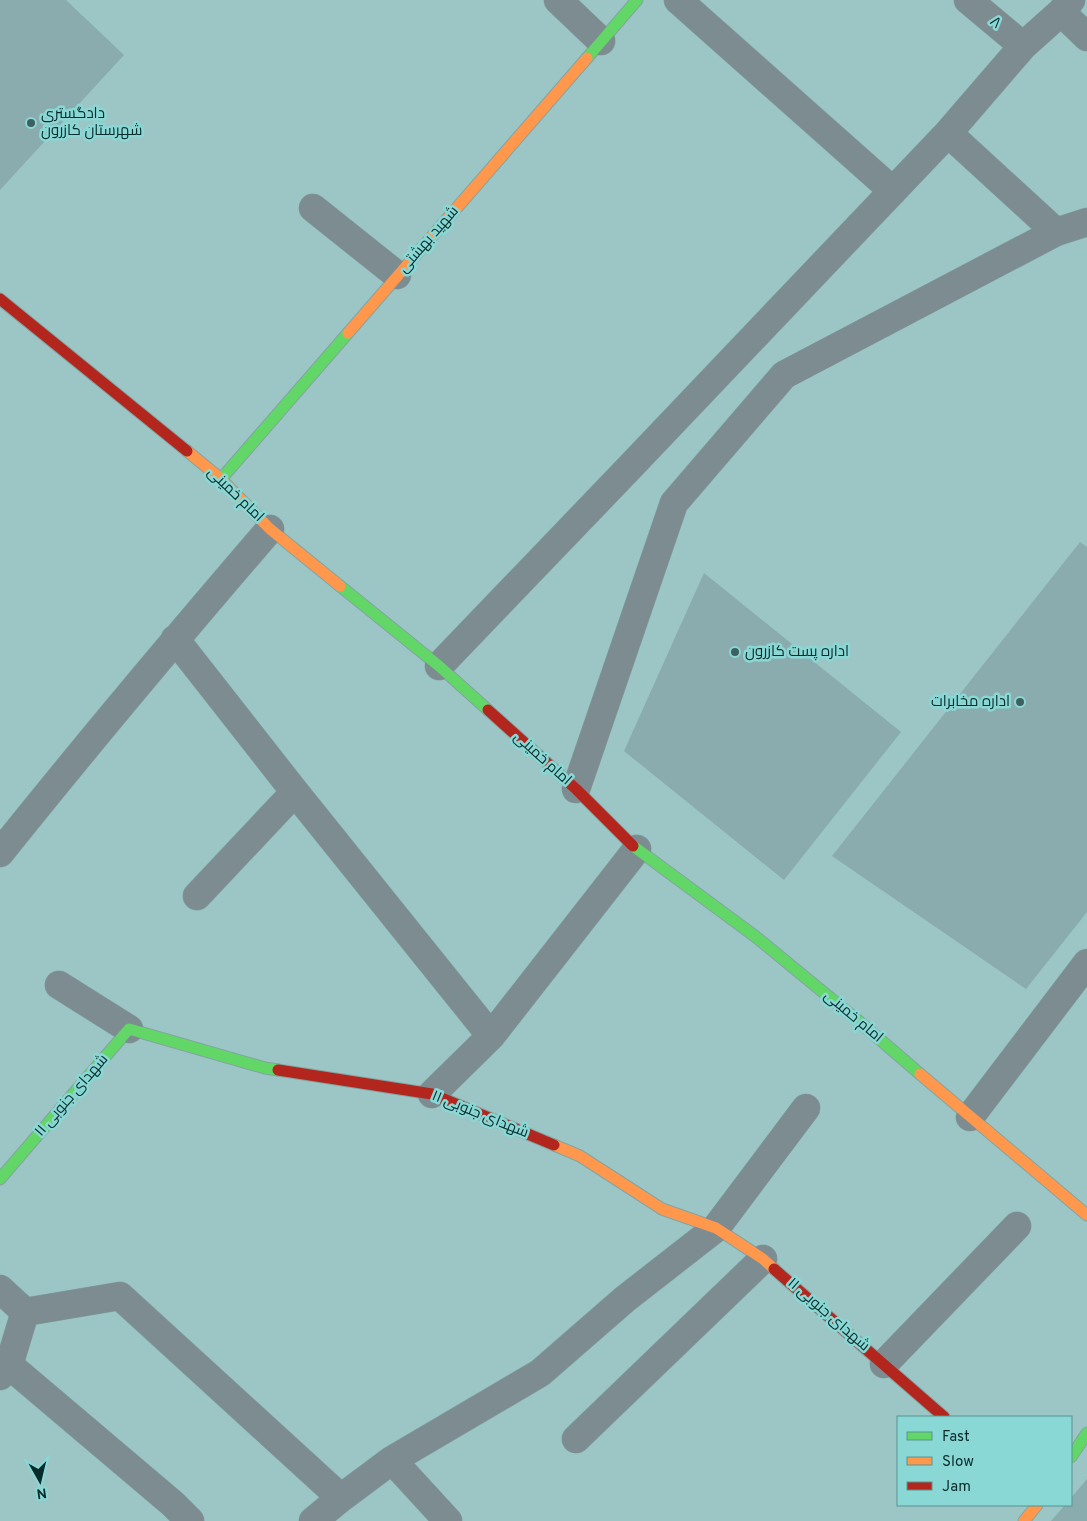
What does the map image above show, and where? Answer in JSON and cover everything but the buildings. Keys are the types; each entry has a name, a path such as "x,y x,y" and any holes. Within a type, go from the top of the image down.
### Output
{"street":[{"path":"558,0 601,41"},
{"name":"شهید بهشتی","path":"221,479 636,0"},
{"path":"678,0 893,191"},
{"name":"۸","path":"968,0 1023,46"},
{"path":"439,666 948,133 1023,46 1066,6 1087,37"},
{"path":"948,133 1056,232"},
{"path":"313,208 397,276"},
{"path":"576,789 674,503 784,375 1056,232 1087,222"},
{"name":"امام خمینی","path":"0,299 221,479 270,529 439,666 576,789 637,848 756,937 862,1024 1087,1215"},
{"path":"0,853 58,780 270,529"},
{"path":"176,639 295,792 490,1036"},
{"path":"197,896 295,792"},
{"path":"432,1094 490,1036 637,848"},
{"path":"970,1117 1087,963"},
{"path":"60,985 129,1030"},
{"name":"۱۱ شهدای جنوبی","path":"0,1179 129,1030 266,1068 432,1094 580,1156 662,1209 716,1228 763,1259 943,1416"},
{"path":"313,1521 392,1460 540,1373 625,1299 716,1228 806,1108"},
{"path":"1069,1200 1087,1203"},
{"path":"884,1364 1017,1226"},
{"path":"576,1439 763,1259"},
{"path":"0,1289 25,1312"},
{"path":"25,1312 120,1296 341,1498"},
{"path":"25,1312 4,1370 172,1504 190,1521"},
{"path":"1072,1456 1087,1433"},
{"path":"392,1460 448,1521"},
{"path":"1024,1521 1037,1506"}],"traffic: fast":[{"path":"587,58 637,0"},
{"path":"221,479 348,333"},
{"path":"340,586 439,666 488,710"},
{"path":"633,846 756,937 920,1074"},
{"path":"0,1179 129,1029 265,1068 278,1070"},
{"path":"1072,1456 1087,1433"}],"traffic: slow":[{"path":"348,333 587,58"},
{"path":"187,451 221,479 270,529 340,586"},
{"path":"920,1074 1087,1215"},
{"path":"554,1145 580,1156 662,1209 716,1228 763,1259 774,1269"},
{"path":"1024,1521 1036,1506"}],"traffic: jam":[{"path":"0,299 187,451"},
{"path":"488,710 576,789 633,846"},
{"path":"278,1070 432,1094 554,1145"},
{"path":"774,1269 943,1416"}],"place":[{"name":"دادگستری شهرستان کازرون","path":"31,123"},
{"name":"اداره پست کازرون","path":"735,652"},
{"name":"اداره مخابرات","path":"1020,702"}]}
